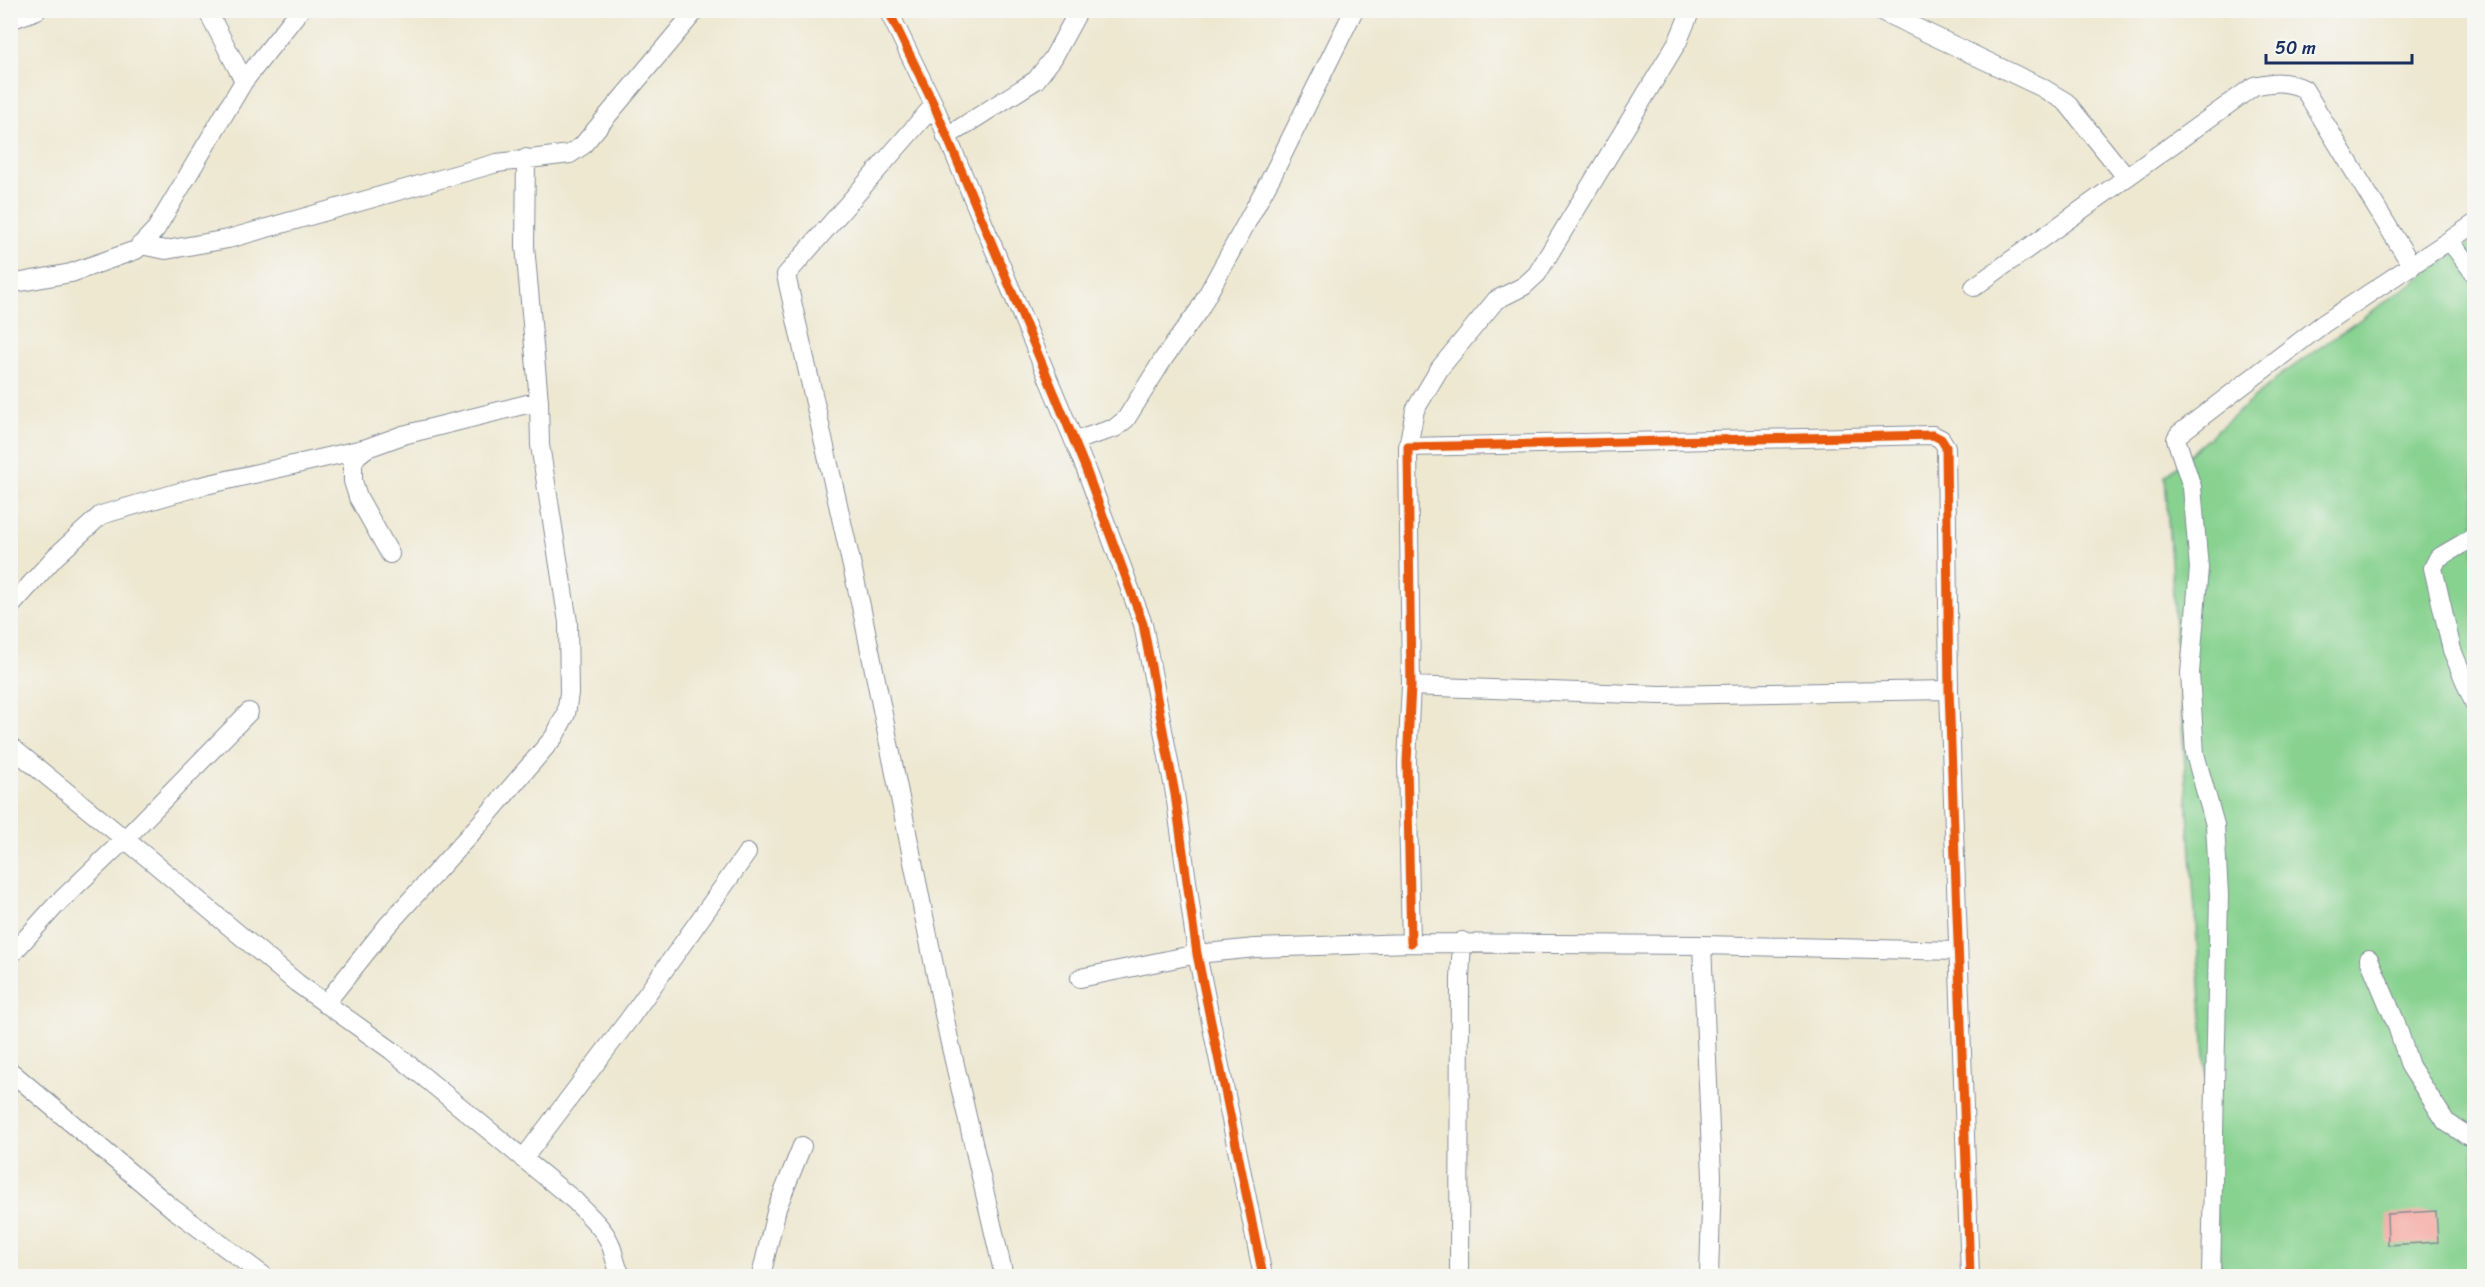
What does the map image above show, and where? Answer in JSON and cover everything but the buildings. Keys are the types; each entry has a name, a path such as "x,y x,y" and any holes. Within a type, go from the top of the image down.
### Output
{"street":[{"path":"10,20 37,10"},
{"path":"207,10 244,81"},
{"path":"10,284 71,273 136,250 156,229 244,81 300,10"},
{"path":"140,245 166,250 228,239 497,163 570,154 582,146 696,10"},
{"path":"888,10 934,105 1074,441 1110,531 1143,624 1175,794 1197,954 1263,1276"},
{"path":"946,137 1036,80 1053,58 1079,10"},
{"path":"1074,441 1115,428 1126,419 1164,358 1199,310 1273,174 1354,10"},
{"path":"1411,943 1407,762 1411,686 1408,447 1416,410 1440,368 1496,300 1524,286 1537,274 1678,41 1691,10"},
{"path":"1879,10 2041,87 2066,102 2126,177"},
{"path":"1974,286 2254,86 2275,81 2290,82 2304,89 2412,266"},
{"path":"934,105 786,275 861,606 949,1039 1004,1276"},
{"path":"325,1004 387,926 485,818 554,737 566,714 569,693 567,622 540,445 539,400 525,246 526,158"},
{"path":"2211,1276 2219,895 2215,825 2195,754 2190,673 2199,568 2192,487 2176,439 2179,434 2323,324 2475,224"},
{"path":"2450,241 2475,273"},
{"path":"10,607 55,557 101,515 197,487 367,448 404,435 539,400"},
{"path":"1408,447 1933,435 1941,438 1946,447 1949,690 1970,1276"},
{"path":"367,448 354,462 353,481 358,496 390,554"},
{"path":"2475,537 2438,558 2433,568 2452,650 2475,703"},
{"path":"1411,686 1660,695 1949,690"},
{"path":"10,956 56,905 125,839 249,712"},
{"path":"10,746 297,983 391,1050 575,1201 602,1229 610,1241 616,1268 622,1276"},
{"path":"523,1159 630,1018 747,853"},
{"path":"1080,978 1197,954 1255,948 1462,941 1958,951"},
{"path":"1459,1276 1462,941"},
{"path":"1702,945 1712,1176 1709,1276"},
{"path":"2369,959 2396,1023 2410,1066 2446,1122 2468,1136 2475,1136"},
{"path":"10,1071 172,1208 264,1276"},
{"path":"761,1276 777,1208 802,1146"}],"green space":[{"path":"2474,240 2474,1276 2220,1276 2165,476 2278,377"}],"cycle path":[{"path":"888,10 934,105 1085,467 1143,624 1175,794 1197,954 1263,1276"},
{"path":"1411,943 1407,762 1411,686 1408,447 1933,435 1941,439 1946,447 1949,690 1970,1276"}]}
